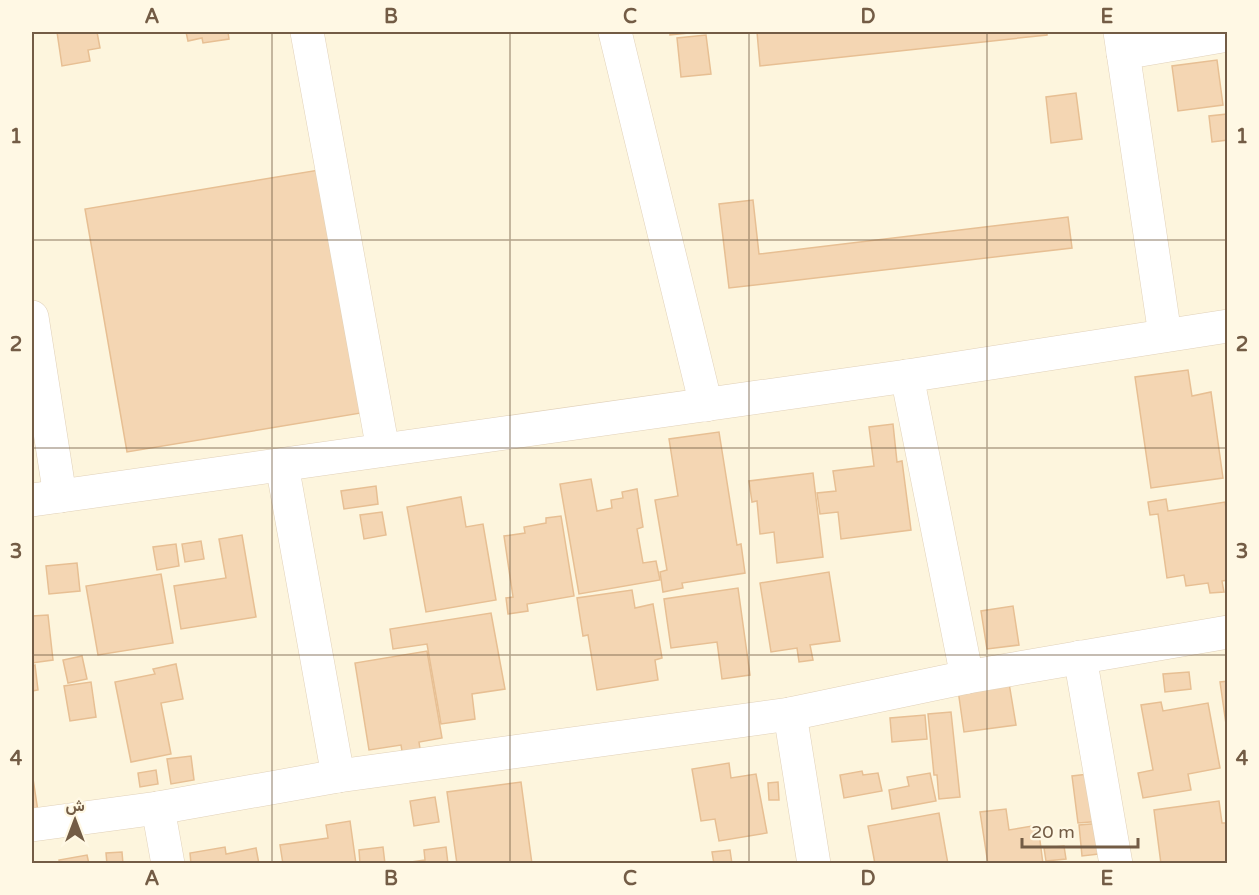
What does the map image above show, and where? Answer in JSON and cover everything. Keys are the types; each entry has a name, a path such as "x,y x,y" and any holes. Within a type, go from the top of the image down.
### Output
{"street":[{"path":"307,32 383,450"},
{"path":"615,32 706,405"},
{"path":"1164,335 1122,42 1227,35"},
{"path":"32,317 46,498 907,376 1227,326"},
{"path":"907,376 966,677"},
{"path":"282,465 338,776"},
{"path":"32,825 158,808 338,776 790,714 966,677 1227,632"},
{"path":"1080,657 1116,864"},
{"path":"790,714 814,864"},
{"path":"158,808 168,864"}],"building":[{"path":"57,32 97,32 100,48 88,50 90,61 62,66"},
{"path":"186,32 228,32 229,39 203,43 202,38 188,41"},
{"path":"670,32 699,32 670,35"},
{"path":"757,32 1047,32 1047,35 760,66"},
{"path":"706,35 711,74 681,77 677,38"},
{"path":"1217,60 1223,105 1178,111 1172,66"},
{"path":"1076,93 1082,139 1051,143 1046,97"},
{"path":"1226,99 1228,99 1228,140 1212,142 1209,116 1227,114"},
{"path":"319,170 361,413 127,452 85,209"},
{"path":"753,200 759,254 1068,217 1072,248 729,288 719,204"},
{"path":"1188,370 1192,396 1211,392 1223,478 1151,488 1135,377"},
{"path":"893,424 897,462 902,461 911,530 841,539 838,512 820,514 817,493 836,491 833,471 874,466 869,427"},
{"path":"719,432 737,545 741,544 745,573 682,583 683,588 663,592 660,572 667,570 655,500 678,496 669,439"},
{"path":"813,473 823,557 777,563 774,532 760,534 757,501 752,502 749,481"},
{"path":"591,479 597,511 612,508 611,500 623,498 622,492 637,489 643,527 637,529 643,563 656,561 660,580 579,594 560,484"},
{"path":"376,486 378,504 344,509 341,491"},
{"path":"461,497 466,527 483,524 496,600 426,612 407,507"},
{"path":"1166,499 1168,511 1225,502 1228,519 1228,580 1222,581 1224,592 1210,593 1208,583 1186,586 1184,575 1167,578 1158,514 1150,515 1148,502"},
{"path":"382,512 386,535 364,539 360,515"},
{"path":"561,516 574,596 527,604 528,611 508,614 506,598 513,597 504,536 525,533 524,527 546,523 546,518"},
{"path":"242,535 256,617 181,629 174,586 226,578 219,539"},
{"path":"201,541 204,559 185,562 182,544"},
{"path":"176,544 179,566 157,570 153,547"},
{"path":"77,563 80,591 49,594 46,566"},
{"path":"829,572 840,641 810,645 813,660 799,662 797,648 771,652 760,583"},
{"path":"161,574 173,643 98,655 86,586"},
{"path":"738,588 750,675 722,679 717,642 671,648 664,599"},
{"path":"632,590 635,608 653,604 662,658 655,660 658,680 597,690 588,635 583,636 577,598"},
{"path":"1013,606 1019,645 987,649 981,611"},
{"path":"491,613 505,689 472,694 475,719 441,724 427,644 393,649 390,629"},
{"path":"48,615 53,660 32,663 32,616"},
{"path":"427,651 442,738 419,742 421,755 403,757 401,745 369,750 355,663"},
{"path":"82,656 87,679 68,683 63,660"},
{"path":"176,664 183,699 161,703 171,754 131,762 115,682 155,674 153,669"},
{"path":"35,665 38,690 32,691 32,666"},
{"path":"1189,672 1191,689 1165,692 1163,674"},
{"path":"1228,681 1228,738 1220,682"},
{"path":"91,682 96,717 70,721 64,686"},
{"path":"1009,683 1016,725 964,732 958,690"},
{"path":"1161,702 1163,711 1208,703 1220,768 1188,774 1191,790 1143,798 1138,773 1153,770 1141,705"},
{"path":"951,712 960,797 939,799 937,775 934,775 928,714"},
{"path":"925,715 927,739 892,742 890,718"},
{"path":"191,756 194,780 171,784 167,759"},
{"path":"729,763 731,778 756,774 767,833 719,841 715,819 701,821 692,769"},
{"path":"156,770 158,784 140,787 138,773"},
{"path":"862,771 863,775 878,773 882,791 844,798 840,775"},
{"path":"32,772 39,818 32,819"},
{"path":"930,773 936,801 892,809 889,790 909,786 907,777"},
{"path":"1097,773 1103,821 1078,823 1072,776"},
{"path":"521,782 532,864 457,864 447,792"},
{"path":"778,782 779,800 769,800 768,783"},
{"path":"435,797 439,822 414,826 410,801"},
{"path":"1219,801 1222,823 1228,823 1228,864 1161,864 1154,810"},
{"path":"1006,809 1009,830 1038,825 1043,864 988,864 980,812"},
{"path":"939,813 948,864 875,864 868,826"},
{"path":"350,821 356,864 283,864 280,845 328,838 326,825"},
{"path":"1103,823 1107,853 1082,856 1079,825"},
{"path":"1064,846 1066,859 1046,861 1044,848"},
{"path":"225,847 226,854 256,848 259,864 191,864 190,853"},
{"path":"383,847 385,864 360,864 359,850"},
{"path":"446,847 448,864 397,864 425,860 424,850"},
{"path":"730,850 732,864 714,864 712,852"},
{"path":"122,852 123,864 107,864 106,853"},
{"path":"87,855 89,864 60,864 59,860"}]}
